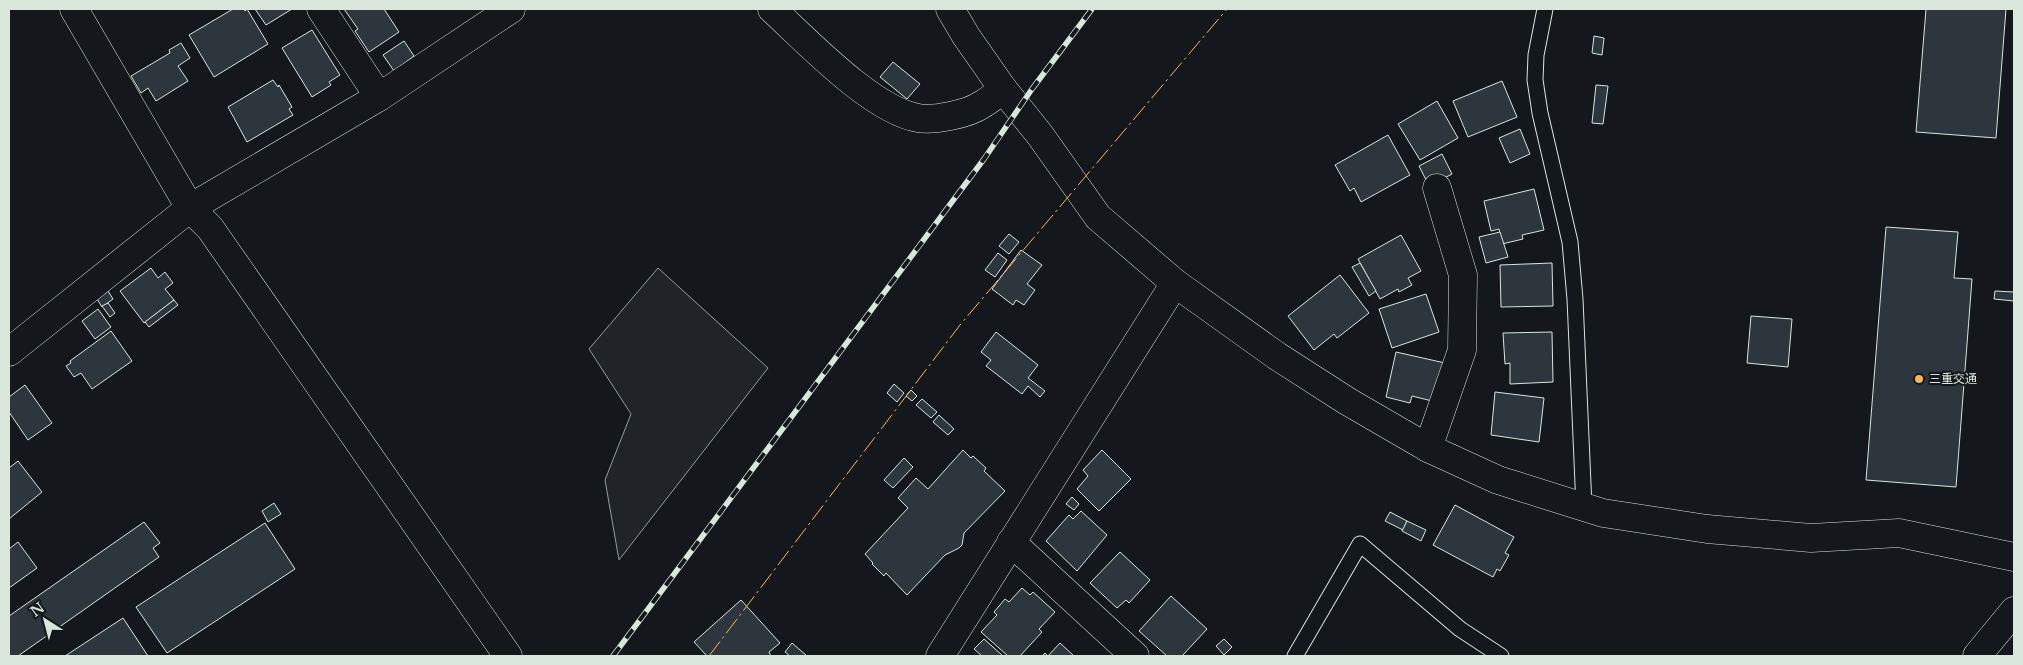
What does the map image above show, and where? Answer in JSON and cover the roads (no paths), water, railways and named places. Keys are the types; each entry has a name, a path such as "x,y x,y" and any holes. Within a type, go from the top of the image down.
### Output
{"street":[{"path":"74,9 190,208 210,228 508,656"},
{"path":"321,9 379,97"},
{"path":"9,352 190,208 379,97 511,9"},
{"path":"772,9 851,80 883,105 903,114 919,119 943,118 980,107 1002,89"},
{"path":"950,9 1002,89 1040,135 1098,217 1174,283 1277,356 1347,401 1428,448 1498,480 1604,513 1707,528 1801,537 1899,533 2014,557"},
{"path":"1428,448 1462,350 1462,275 1437,188"},
{"path":"940,656 1174,283"},
{"path":"1011,542 1135,656"},
{"path":"1977,656 2014,611"}],"lane":[{"path":"1545,9 1536,55 1535,80 1540,113 1570,242 1575,299 1584,507"},
{"path":"1295,656 1360,544 1460,629 1500,656"}],"railway":[{"path":"613,656 984,159 1032,89 1092,9"}],"place":[{"name":"三重交通","path":"1919,379"}]}
